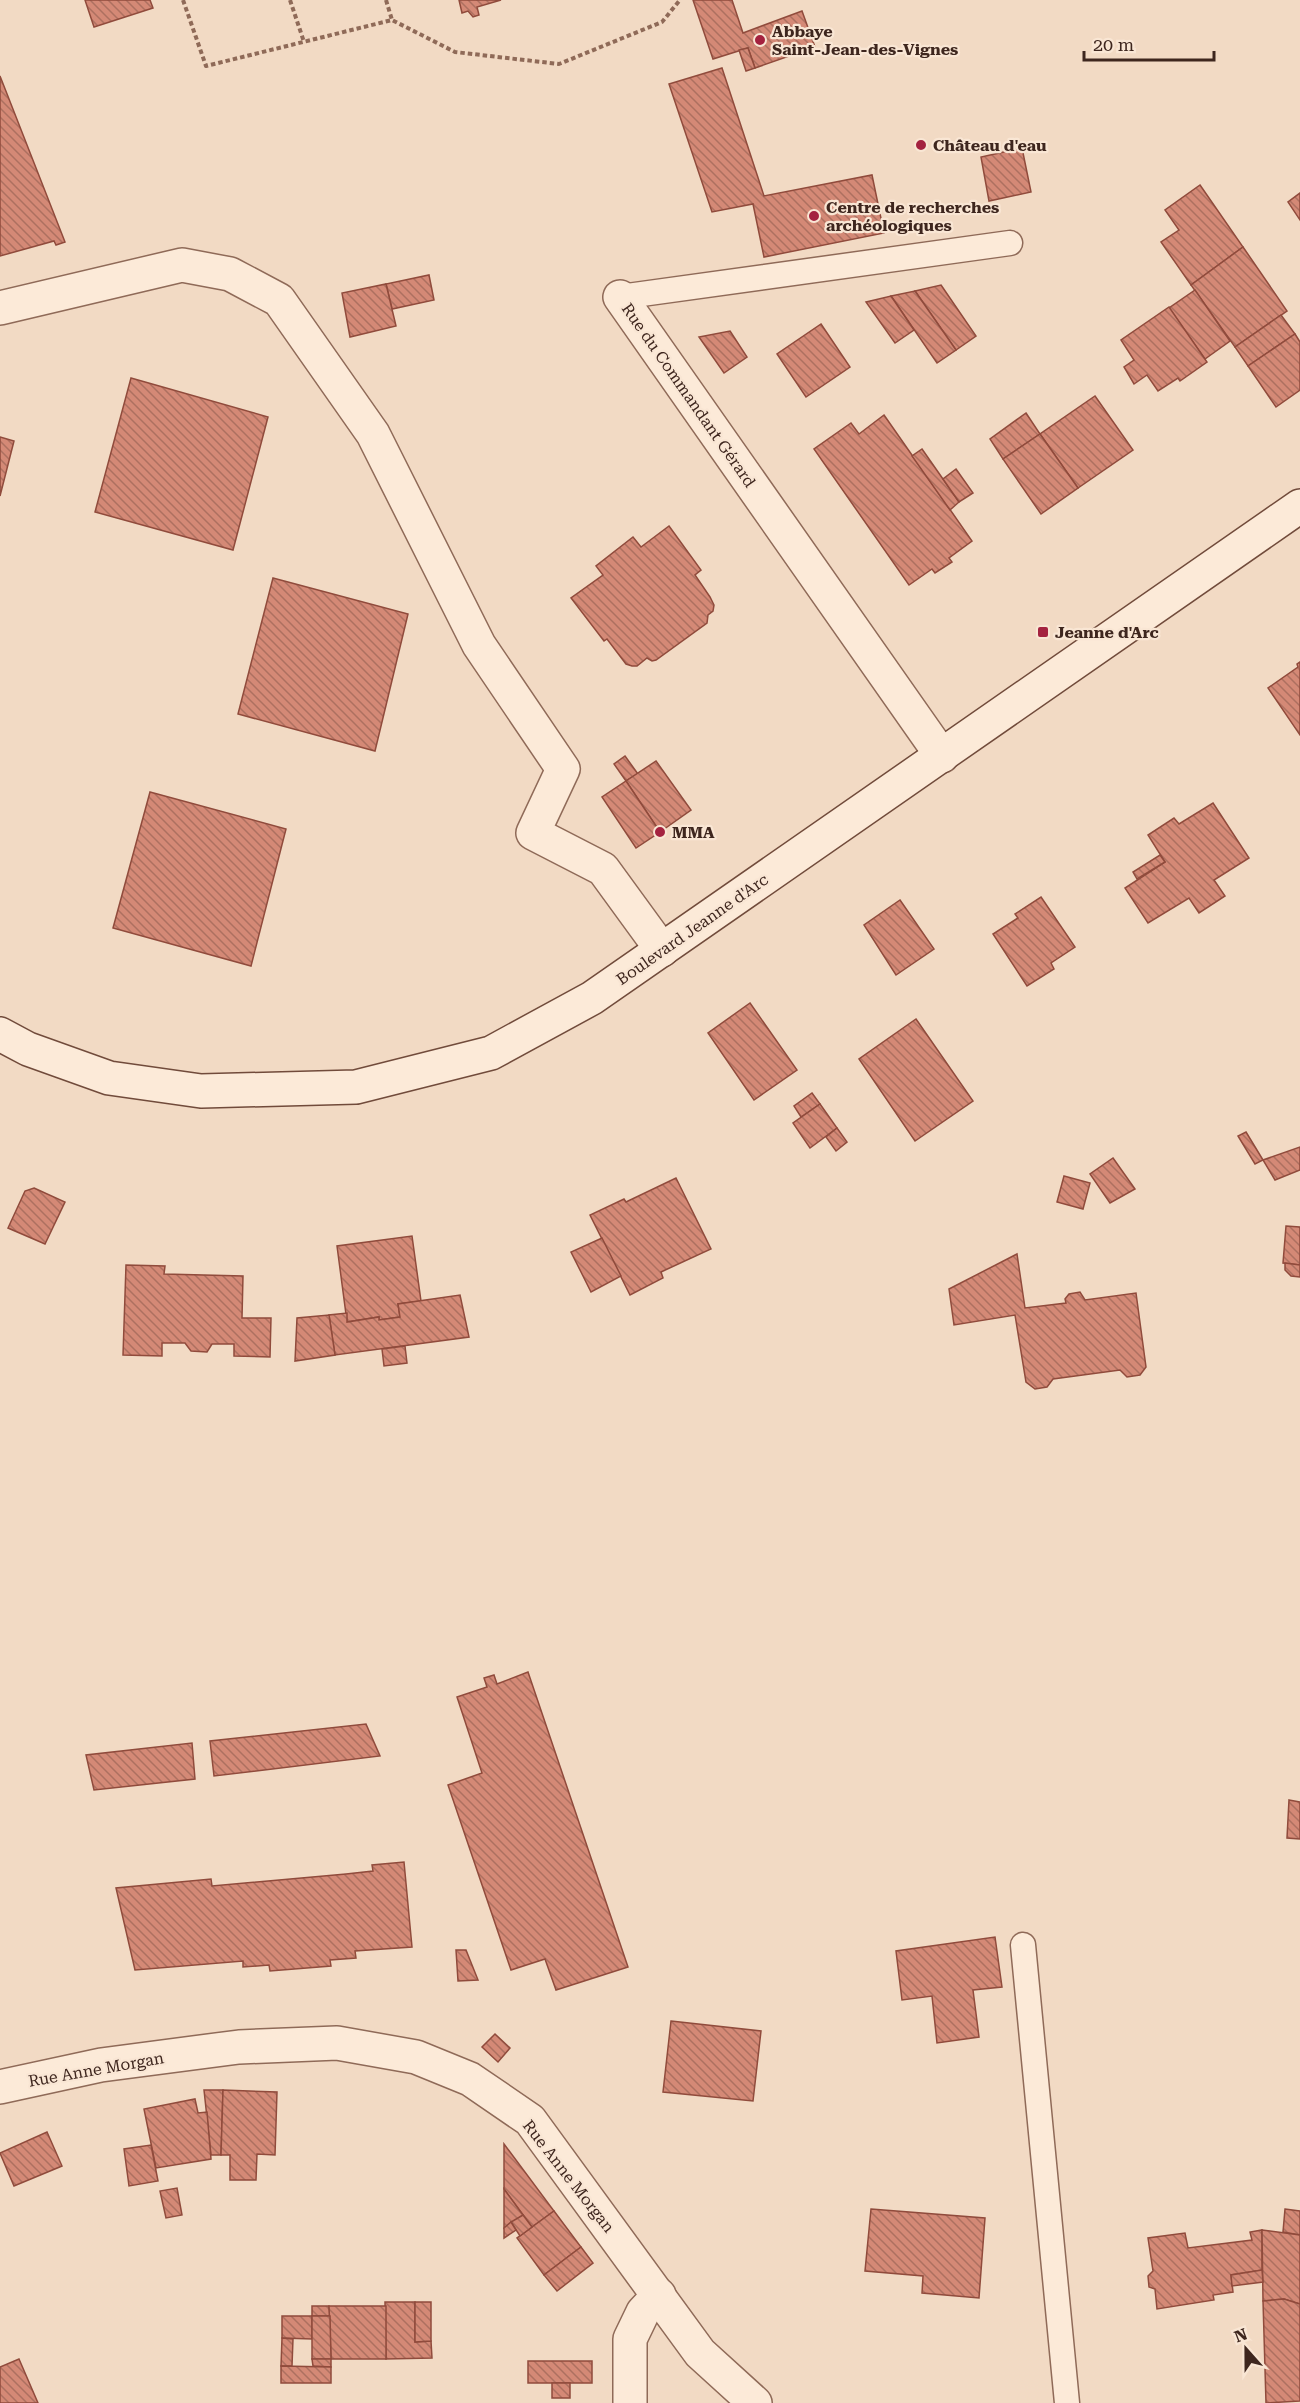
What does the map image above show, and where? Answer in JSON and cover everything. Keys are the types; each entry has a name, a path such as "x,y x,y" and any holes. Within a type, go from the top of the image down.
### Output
{"street":[{"path":"0,308 182,265 230,274 279,300 373,434 479,645 563,769 533,833 603,869 662,950"},
{"name":"Rue du Commandant Gérard","path":"620,297 942,756"},
{"name":"Boulevard Jeanne d'Arc","path":"0,1034 28,1049 109,1078 201,1091 356,1087 491,1053 592,998 1300,506"},
{"name":"Rue Anne Morgan","path":"0,2087 101,2065 239,2047 337,2043 416,2057 470,2079 530,2120 699,2353 755,2403"},
{"path":"630,2403 630,2339 643,2312 659,2295"}],"lane":[{"name":"Rue du Commandant Gérard","path":"620,297 1010,243"},
{"path":"1023,1945 1067,2403"}],"path":[{"path":"183,0 206,66 392,20 455,52 559,64 662,22 680,0"},
{"path":"290,0 304,42"},
{"path":"386,0 392,20"}],"building":[{"path":"85,0 150,0 153,8 94,27"},
{"path":"459,0 501,0 477,7 479,15 473,17 468,11 462,13"},
{"name":"Abbaye Saint-Jean-des-Vignes","path":"693,0 732,0 743,33 802,11 815,47 755,68 748,48 713,59"},
{"path":"748,48 755,68 746,71 739,50"},
{"path":"722,68 764,196 872,175 884,233 764,257 753,204 712,212 669,84"},
{"path":"0,76 65,242 56,245 54,241 0,256"},
{"path":"1022,148 1031,192 989,201 981,157"},
{"path":"1200,185 1243,247 1191,285 1161,242 1179,230 1165,210"},
{"path":"1300,193 1300,220 1288,202"},
{"path":"1243,247 1287,311 1235,347 1191,285"},
{"path":"429,275 434,300 392,309 386,284"},
{"path":"386,284 396,326 350,337 342,293"},
{"path":"941,285 976,336 956,350 915,291"},
{"path":"1195,290 1230,341 1205,359 1169,308"},
{"path":"915,291 956,350 937,363 891,296"},
{"path":"891,296 914,330 895,343 866,302"},
{"path":"1169,307 1207,362 1180,381 1178,378 1158,391 1147,375 1134,384 1124,367 1134,360 1121,340"},
{"path":"1281,315 1295,334 1248,366 1235,347"},
{"path":"821,324 850,367 806,397 777,354"},
{"path":"730,331 747,357 724,373 699,337"},
{"path":"1295,334 1300,342 1300,390 1276,407 1248,366"},
{"path":"131,378 268,417 233,550 95,512"},
{"path":"1095,396 1133,450 1078,488 1040,434"},
{"path":"1026,413 1040,434 1003,459 990,439"},
{"path":"884,415 972,541 949,558 952,562 935,573 932,569 909,585 814,449 851,423 859,434"},
{"path":"1040,434 1078,488 1041,514 1003,459"},
{"path":"0,437 14,441 0,496"},
{"path":"922,449 959,502 950,510 912,456"},
{"path":"956,469 973,493 959,502 943,479"},
{"path":"669,526 701,570 695,575 714,605 713,611 708,615 707,623 656,660 652,661 647,658 637,666 632,666 626,664 607,639 604,641 571,598 603,575 596,566 633,537 641,547"},
{"path":"273,578 408,614 375,751 238,714"},
{"path":"1300,662 1300,735 1268,688 1298,667 1297,664"},
{"path":"625,756 638,774 626,781 614,764"},
{"path":"656,761 691,810 660,832 626,781"},
{"path":"626,781 660,832 636,848 602,797"},
{"path":"150,792 286,829 251,966 113,928"},
{"path":"1213,803 1249,858 1214,880 1225,896 1199,913 1189,898 1148,923 1125,888 1165,862 1148,835 1174,818 1179,824"},
{"path":"1160,855 1165,862 1137,879 1133,872"},
{"path":"1041,897 1075,947 1051,963 1054,969 1027,986 993,934 1018,918 1015,914"},
{"path":"900,900 934,949 896,975 864,925"},
{"path":"750,1003 797,1070 754,1100 708,1033"},
{"path":"916,1019 973,1101 915,1141 859,1059"},
{"path":"812,1093 820,1104 801,1117 794,1106"},
{"path":"820,1104 837,1128 810,1148 793,1123"},
{"path":"837,1128 847,1142 836,1151 826,1137"},
{"path":"1246,1132 1263,1160 1255,1164 1238,1136"},
{"path":"1300,1147 1300,1170 1275,1180 1263,1160"},
{"path":"1113,1158 1135,1189 1110,1203 1090,1174"},
{"path":"1064,1176 1090,1183 1083,1209 1057,1202"},
{"path":"676,1178 711,1249 661,1272 663,1278 630,1295 590,1215 624,1199 626,1202"},
{"path":"34,1188 65,1202 45,1244 8,1228 25,1191"},
{"path":"1286,1226 1300,1227 1300,1265 1283,1263"},
{"path":"412,1236 421,1301 398,1304 400,1317 379,1320 379,1317 347,1322 337,1246"},
{"path":"602,1238 621,1276 591,1292 571,1252"},
{"path":"1017,1254 1025,1308 1066,1303 1065,1299 1069,1294 1080,1292 1085,1300 1136,1293 1146,1367 1140,1375 1127,1377 1120,1370 1053,1379 1047,1387 1035,1389 1026,1382 1015,1315 954,1325 949,1289"},
{"path":"1285,1263 1300,1265 1300,1277 1291,1276 1285,1270"},
{"path":"126,1265 165,1266 164,1274 243,1276 242,1318 271,1318 270,1357 234,1356 234,1344 212,1344 207,1352 191,1351 185,1343 162,1343 162,1356 123,1355"},
{"path":"460,1295 469,1337 335,1355 329,1315 347,1313 347,1322 379,1317 379,1320 400,1317 398,1304"},
{"path":"329,1315 335,1355 295,1361 297,1318"},
{"path":"405,1346 407,1363 384,1366 382,1349"},
{"path":"528,1672 628,1967 556,1990 545,1959 511,1970 448,1785 482,1773 457,1697 487,1687 484,1678 494,1675 497,1684"},
{"path":"366,1724 380,1756 214,1776 210,1741"},
{"path":"192,1743 195,1779 94,1790 86,1755"},
{"path":"1289,1800 1300,1802 1300,1839 1287,1838"},
{"path":"404,1862 412,1947 355,1951 356,1958 330,1960 331,1966 270,1971 269,1965 243,1967 243,1961 135,1970 116,1888 211,1879 212,1886 346,1874 373,1871 372,1865"},
{"path":"995,1937 1002,1987 973,1990 979,2037 937,2043 932,1996 902,2000 896,1951"},
{"path":"456,1950 466,1950 478,1980 458,1981"},
{"path":"671,2021 761,2031 753,2101 663,2092"},
{"path":"495,2034 510,2048 498,2062 482,2047"},
{"path":"204,2090 223,2090 221,2155 211,2155"},
{"path":"223,2090 277,2092 275,2155 257,2154 256,2180 230,2180 230,2155 221,2155"},
{"path":"195,2099 198,2113 207,2112 211,2159 156,2168 144,2109"},
{"path":"47,2132 62,2166 14,2186 0,2153"},
{"path":"504,2144 554,2211 532,2227 504,2189"},
{"path":"151,2145 158,2181 129,2186 124,2149"},
{"path":"177,2188 182,2215 166,2218 160,2191"},
{"path":"504,2189 523,2215 504,2228"},
{"path":"871,2209 985,2218 979,2298 922,2293 923,2276 865,2271"},
{"path":"1285,2209 1300,2211 1300,2235 1283,2232"},
{"path":"554,2211 581,2247 544,2275 517,2238"},
{"path":"523,2215 532,2227 520,2236 511,2222"},
{"path":"511,2222 516,2230 504,2238 504,2228"},
{"path":"1262,2230 1262,2270 1231,2275 1233,2292 1213,2295 1214,2300 1157,2309 1155,2289 1149,2287 1148,2276 1153,2271 1148,2238 1185,2233 1188,2248 1252,2240 1250,2232"},
{"path":"1262,2230 1300,2235 1300,2304 1284,2299 1263,2301"},
{"path":"581,2247 593,2263 557,2291 544,2275"},
{"path":"1262,2270 1263,2282 1232,2286 1231,2275"},
{"path":"1284,2299 1300,2304 1300,2401 1266,2403 1263,2301"},
{"path":"385,2302 415,2302 415,2342 431,2341 432,2358 386,2359"},
{"path":"415,2302 431,2302 431,2341 415,2342"},
{"path":"312,2306 329,2306 330,2316 312,2316"},
{"path":"329,2306 386,2306 386,2359 331,2359"},
{"path":"282,2316 312,2316 312,2339 282,2338"},
{"path":"312,2316 330,2316 331,2359 312,2359"},
{"path":"282,2338 293,2339 292,2366 281,2366"},
{"path":"19,2359 38,2403 0,2403 0,2367"},
{"path":"312,2359 331,2359 331,2367 313,2366"},
{"path":"528,2361 592,2361 592,2383 528,2383"},
{"path":"281,2366 331,2367 331,2383 281,2383"},
{"path":"552,2383 570,2383 570,2398 552,2398"}],"place":[{"name":"Abbaye Saint-Jean-des-Vignes","path":"760,40"},
{"name":"Château d'eau","path":"921,145"},
{"name":"Centre de recherches archéologiques","path":"814,216"},
{"name":"Jeanne d'Arc","path":"1043,632"},
{"name":"MMA","path":"660,832"}]}
